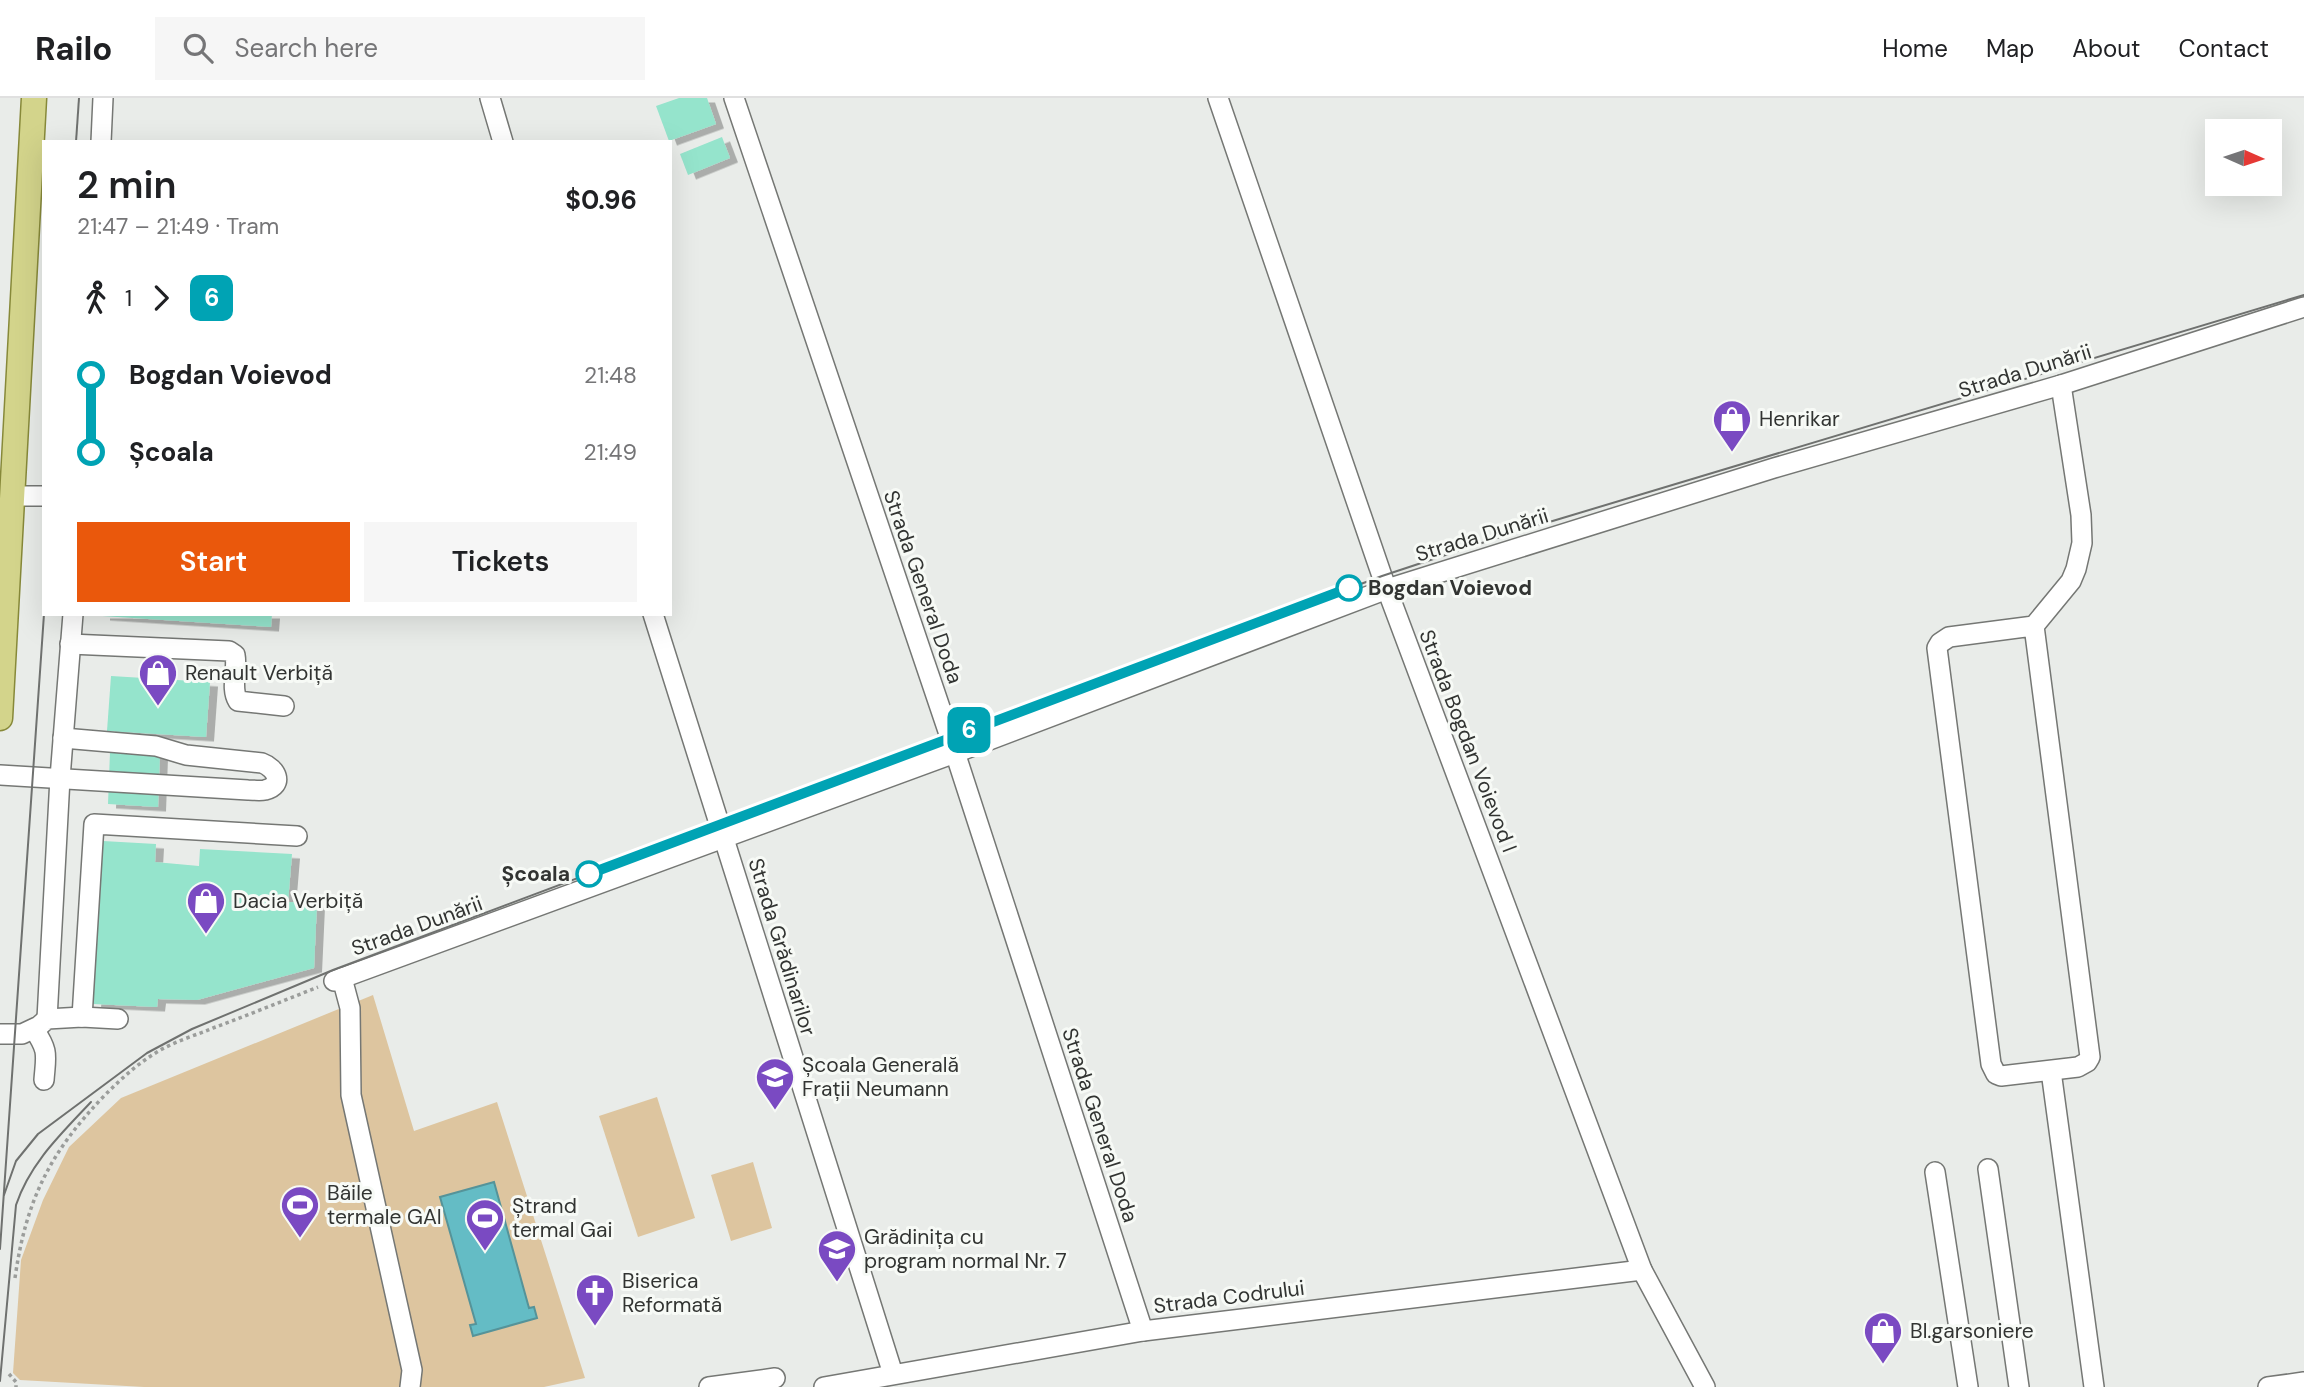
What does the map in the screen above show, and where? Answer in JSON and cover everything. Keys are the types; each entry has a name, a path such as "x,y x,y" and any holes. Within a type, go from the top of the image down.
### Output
{"main road":[{"path":"0,718 13,496 8,463 35,230 34,98"}],"street":[{"path":"101,140 103,98"},
{"path":"489,98 502,140"},
{"name":"Strada General Doda","path":"734,98 955,753 1143,1331"},
{"name":"Strada Bogdan Voievod I","path":"1218,98 1387,589 1642,1270 1704,1387"},
{"name":"Strada Dunării","path":"338,979 724,839 1387,589 1774,468 2061,385 2304,307"},
{"path":"2034,626 2090,1051 2087,1062 2083,1065 2001,1076 1993,1070 1991,1064 1937,653 1940,643 1949,637 2034,626 2071,581 2082,543 2081,515 2061,385"},
{"path":"13,496 42,496"},
{"path":"44,1080 46,1051 41,1024 73,616"},
{"name":"Strada Grădinarilor","path":"654,616 893,1374"},
{"path":"71,644 229,651 235,655 237,663 234,695 238,701 285,706"},
{"path":"0,775 248,790 265,790 276,781 276,773 271,766 262,763 186,755 156,747 63,738"},
{"path":"82,1017 94,824 297,836"},
{"path":"338,979 350,1008 351,1095 412,1370 410,1387"},
{"path":"0,1034 22,1034 41,1024 82,1017 118,1019"},
{"path":"2051,1071 2094,1387"},
{"path":"1987,1169 2019,1387"},
{"path":"1935,1172 1968,1387"},
{"name":"Strada Codrului","path":"824,1387 1143,1331 1642,1270"},
{"path":"709,1387 775,1378"},
{"path":"2268,1387 2304,1382"}],"path":[{"path":"15,1278 24,1229 47,1170 64,1141 120,1081 155,1053 338,979"},
{"path":"9,1374 16,1382 16,1387"}],"shaded area":[{"name":"Ștrand termal Gai","path":"373,995 414,1131 497,1102 585,1378 544,1387 144,1387 20,1380 13,1373 21,1260 43,1200 69,1147 121,1098"},
{"path":"657,1097 695,1218 638,1237 599,1116"},
{"path":"753,1162 772,1228 731,1241 711,1175"}],"water":[{"name":"Ștrand termal Gai","path":"494,1182 529,1308 534,1307 537,1318 473,1336 470,1325 476,1324 440,1197"}],"building":[{"path":"679,98 707,98 716,124 669,140 656,106"},
{"path":"722,137 730,158 688,175 680,154"},
{"path":"102,616 272,616 271,627"},
{"name":"Renault Verbiță","path":"111,676 210,682 206,737 107,731"},
{"path":"110,752 160,754 158,807 108,804"},
{"name":"Dacia Verbiță","path":"103,841 156,844 155,862 199,866 200,849 292,854 288,902 317,903 314,968 197,1000 158,999 157,1007 93,1004"}],"tram line":[{"path":"76,140 79,98"},
{"path":"4,1195 16,1161 38,1134 147,1053 192,1029 333,970 1382,576 1506,535 2304,295"},
{"name":"6","path":"589,874 1349,588"},
{"path":"0,1249 44,616"},
{"path":"0,1381 16,1205 38,1162 91,1102"}],"place":[{"name":"Henrikar","path":"1732,453"},
{"name":"Bogdan Voievod","path":"1349,588"},
{"name":"Renault Verbiță","path":"158,707"},
{"name":"Școala","path":"589,874"},
{"name":"Dacia Verbiță","path":"206,935"},
{"name":"Școala Generală Frații Neumann","path":"775,1111"},
{"name":"Băile termale GAI","path":"300,1239"},
{"name":"Ștrand termal Gai","path":"485,1252"},
{"name":"Grădinița cu program normal Nr. 7","path":"837,1283"},
{"name":"Biserica Reformată","path":"595,1327"},
{"name":"Bl.garsoniere","path":"1883,1365"}]}
